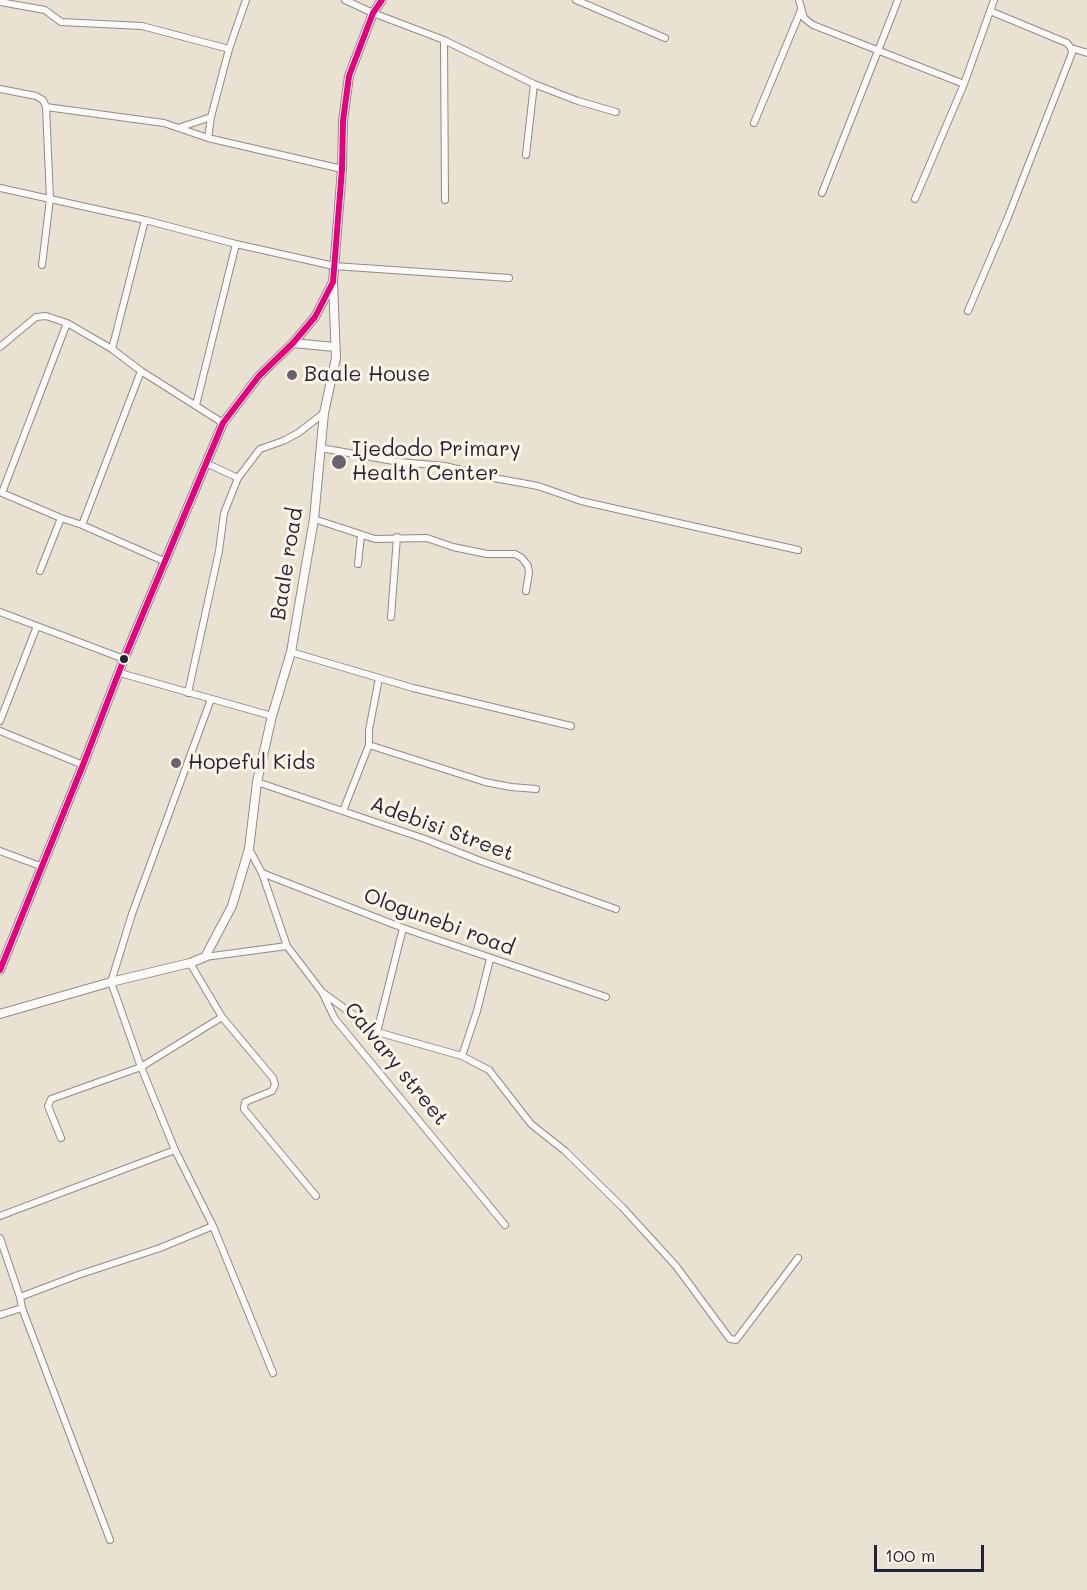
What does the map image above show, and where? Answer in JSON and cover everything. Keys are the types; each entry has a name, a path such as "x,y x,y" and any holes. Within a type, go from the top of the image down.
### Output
{"street":[{"path":"208,138 211,117 229,49 246,0"},
{"path":"345,0 444,40 534,84 616,112"},
{"name":"Baale road","path":"205,957 232,906 249,849 257,782 272,716 291,652 314,519 324,413 336,358 333,282 342,169 343,121 349,76 373,13 382,0"},
{"path":"576,0 665,38"},
{"path":"799,0 804,18 813,25 964,84"},
{"path":"822,193 898,0"},
{"path":"915,199 964,84 994,0"},
{"path":"0,2 45,10 61,22 142,26 229,49"},
{"path":"754,123 801,10"},
{"path":"990,12 1087,53"},
{"path":"444,40 445,200"},
{"path":"968,311 1026,173 1072,53 1071,48"},
{"path":"526,155 534,84"},
{"path":"0,89 36,96 43,100 46,107 50,199 42,265"},
{"path":"46,107 164,123 208,138 342,169"},
{"path":"180,128 211,117"},
{"path":"0,188 145,220 334,266 509,278"},
{"path":"112,349 145,220"},
{"path":"196,405 236,244"},
{"path":"1,965 43,867 124,659 223,423 259,376 293,343 315,317 333,282"},
{"path":"0,347 41,315 67,323 112,349 141,371 223,423"},
{"path":"67,323 1,493 166,562"},
{"path":"293,343 335,347"},
{"path":"82,525 141,371"},
{"path":"188,693 219,551 224,513 238,478 260,449 268,448 298,433 324,413"},
{"path":"321,448 390,461 445,466 538,486 581,501 798,550"},
{"path":"206,463 238,478"},
{"path":"40,571 61,518"},
{"path":"314,519 375,539 427,538 453,547 487,554 515,554 522,558 528,566 526,591"},
{"path":"358,564 361,535"},
{"path":"391,617 397,537"},
{"path":"0,612 124,659"},
{"path":"0,721 37,626"},
{"path":"291,652 379,678 571,726"},
{"path":"120,673 272,716"},
{"path":"343,811 369,745 369,730 379,678"},
{"path":"211,699 132,914 111,982 141,1067 175,1150 213,1227 273,1372"},
{"path":"0,731 83,765"},
{"path":"369,745 485,782 536,789"},
{"name":"Adebisi Street","path":"257,782 616,909"},
{"name":"Calvary street","path":"249,849 262,873 287,946 322,992 335,1019 505,1225"},
{"path":"0,851 43,867"},
{"name":"Ologunebi road","path":"262,873 403,928 606,997"},
{"path":"377,1032 403,928"},
{"path":"0,1014 205,957 287,946"},
{"path":"462,1056 477,1011 490,959"},
{"path":"190,963 222,1017 273,1078 276,1085 272,1090 245,1102 244,1109 316,1196"},
{"path":"322,992 377,1032 462,1056 489,1070 531,1125 565,1151 623,1208 676,1266 730,1339 736,1340 798,1258"},
{"path":"61,1138 48,1106 51,1099 141,1067 222,1017"},
{"path":"0,1216 175,1150"},
{"path":"20,1298 213,1227"},
{"path":"0,1238 22,1308 110,1540"},
{"path":"0,1315 22,1308"}],"transit line":[{"path":"0,970 124,659 223,423 259,376 293,343 315,317 333,282 342,169 343,121 349,76 373,13 382,0"}],"place":[{"name":"Baale House","path":"292,375"},
{"name":"Ijedodo Primary Health Center","path":"339,462"},
{"name":"Hopeful Kids","path":"176,763"}]}
